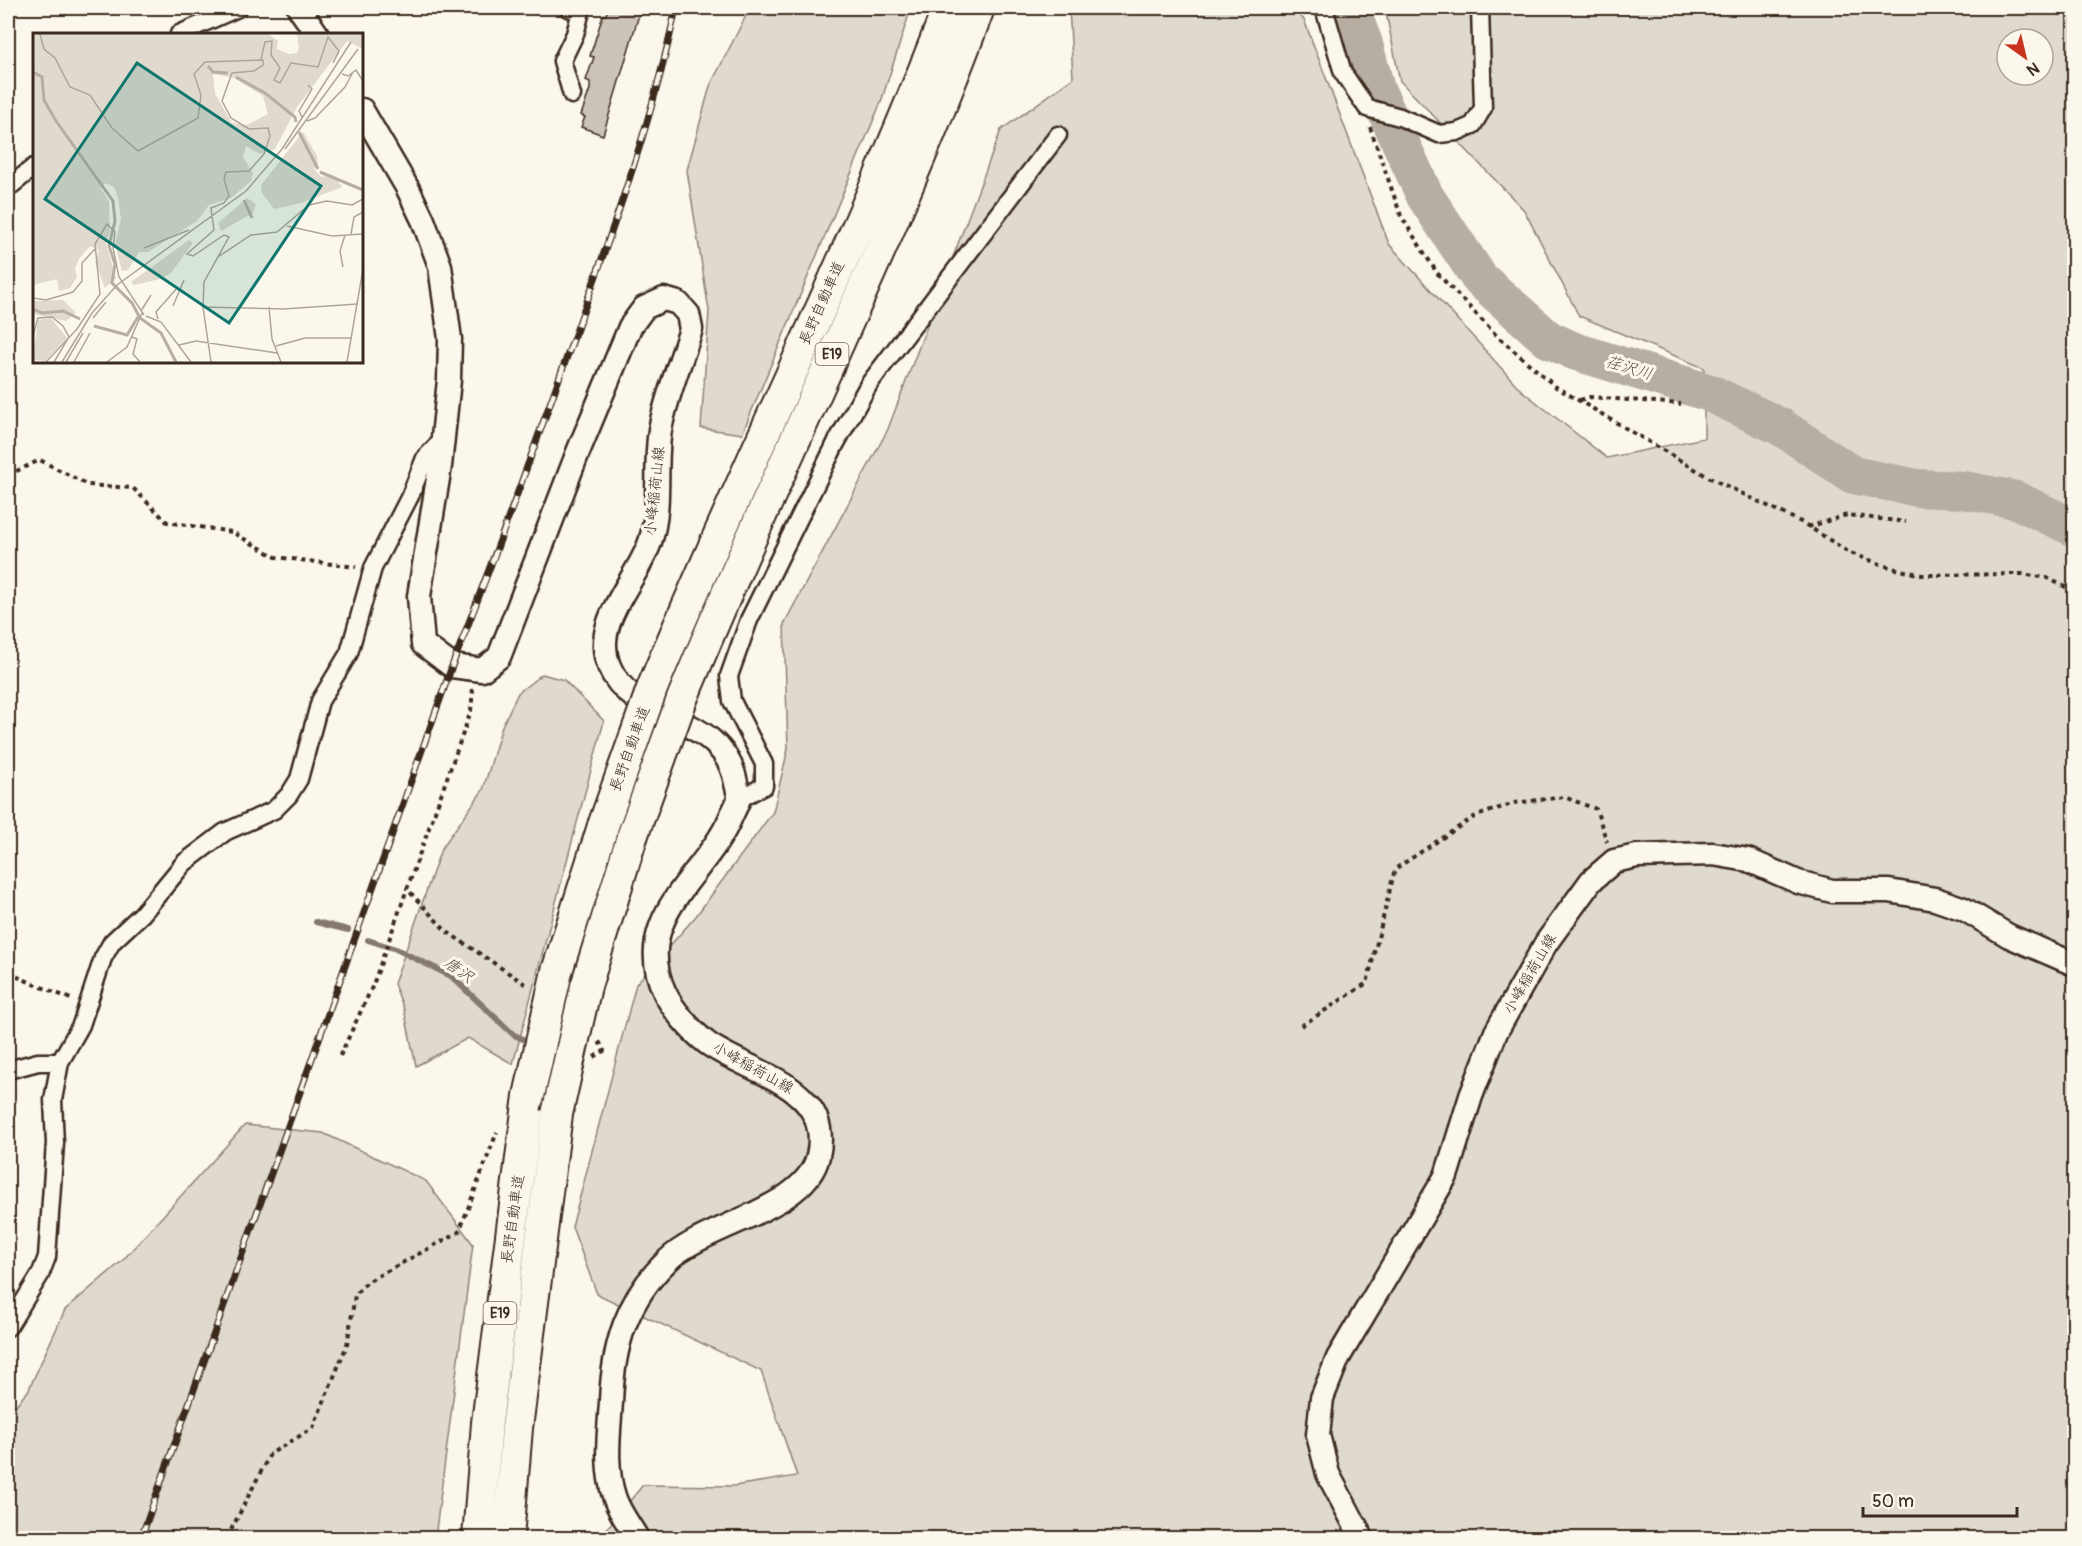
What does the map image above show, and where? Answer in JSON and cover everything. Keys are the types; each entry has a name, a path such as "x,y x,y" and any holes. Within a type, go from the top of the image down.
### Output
{"highway":[{"name":"長野自動車道","path":"478,1534 487,1423 529,1096 557,971 603,826 653,686 695,586 889,154 948,8"},
{"name":"長野自動車道","path":"508,1537 519,1405 557,1114 586,986 632,837 682,699 724,597 916,165 979,8"}],"main road":[{"path":"299,8 316,33"},
{"path":"363,112 408,189 440,266 450,339 449,380 440,466 419,596 423,644 452,666 475,669"},
{"name":"小峰稲荷山線","path":"475,669 482,670 499,657 578,452 630,327 644,308 664,299 678,303 688,314 691,329 660,429 656,509 650,543 608,626 604,646 609,665 619,683 631,695 709,736 724,752 734,772 739,799 723,835 665,912 657,942 656,964 664,992 681,1016 707,1043 796,1090 812,1111 819,1133 818,1158 804,1181 785,1197 703,1238 670,1258 642,1290 621,1329 612,1377 608,1466 615,1498 637,1539"},
{"path":"1614,861 1637,856 1713,854 1748,860 1798,882 1832,891 1889,891 1935,899 1964,909 2009,936 2074,964"},
{"name":"小峰稲荷山線","path":"1362,1539 1328,1474 1318,1435 1322,1398 1338,1358 1446,1176 1471,1096 1496,1032 1546,943 1591,881 1614,861"}],"street":[{"path":"181,33 238,8"},
{"path":"1324,8 1342,73 1370,109 1400,117 1439,134 1457,132 1473,125 1483,108 1480,8"},
{"path":"572,95 562,61 575,34 577,9"},
{"path":"739,799 764,786 764,764 732,701 729,676 749,620 836,443 869,384 1058,135"},
{"path":"8,188 33,168"},
{"path":"8,1327 40,1275 50,1245 55,1143 53,1100 60,1062 81,1025 103,958 112,942 142,914 184,863 225,832 274,810 289,795 299,779 320,701 349,653 373,568 410,496 425,458 441,441"},
{"path":"8,1070 38,1062 60,1062"}],"path":[{"path":"1370,109 1372,137 1401,216 1437,273 1498,338 1556,387 1710,478 1808,527 1850,553 1892,568 1922,575 2022,574 2047,578 2074,591"},
{"path":"1579,400 1590,397 1681,404"},
{"path":"8,475 40,460 88,485 133,488 167,522 232,532 276,557 311,564 373,568"},
{"path":"1808,527 1847,515 1906,522"},
{"path":"340,1056 392,933 471,711 475,669"},
{"path":"1301,1026 1367,983 1395,868 1474,817 1514,803 1564,797 1596,809 1614,861"},
{"path":"407,889 447,931 530,988"},
{"path":"8,973 87,1006"},
{"path":"584,1063 604,1051 597,1036"},
{"path":"227,1539 270,1455 313,1428 347,1345 355,1294 367,1282 459,1232 500,1123"}],"shaded area":[{"path":"750,8 911,8 881,102 742,434 701,428 709,311 687,170 710,86"},
{"path":"1069,8 1293,8 1304,20 1389,244 1521,390 1607,458 1704,438 1704,368 1579,316 1524,210 1400,81 1385,8 2074,8 2074,1538 599,1538 643,1485 734,1486 797,1476 761,1371 597,1294 572,1227 636,984 696,916 773,812 788,749 784,624 888,429 1001,130 1073,78"},
{"path":"542,674 564,680 604,721 513,1064 468,1038 416,1066 404,1009 394,984 441,849 483,790 502,726 518,693"},
{"path":"245,1125 323,1133 426,1181 473,1244 435,1538 8,1538 8,1414 28,1391 65,1310 122,1261"}],"building":[{"path":"608,8 641,8 603,135 581,127 585,117 581,115 590,89 590,82 586,80 594,57 590,56 603,15 606,15"}],"waterway":[{"name":"荏沢川","path":"1350,8 1363,41 1376,89 1425,196 1480,279 1548,339 1574,351 1710,393 1781,427 1853,475 1917,488 1964,490 2016,500 2074,528"},
{"path":"316,922 348,930"},
{"name":"唐沢","path":"368,940 396,949 451,976 514,1035 523,1039"}],"railway":[{"path":"141,1538 452,666 516,498 605,250 645,130 676,8"}]}
